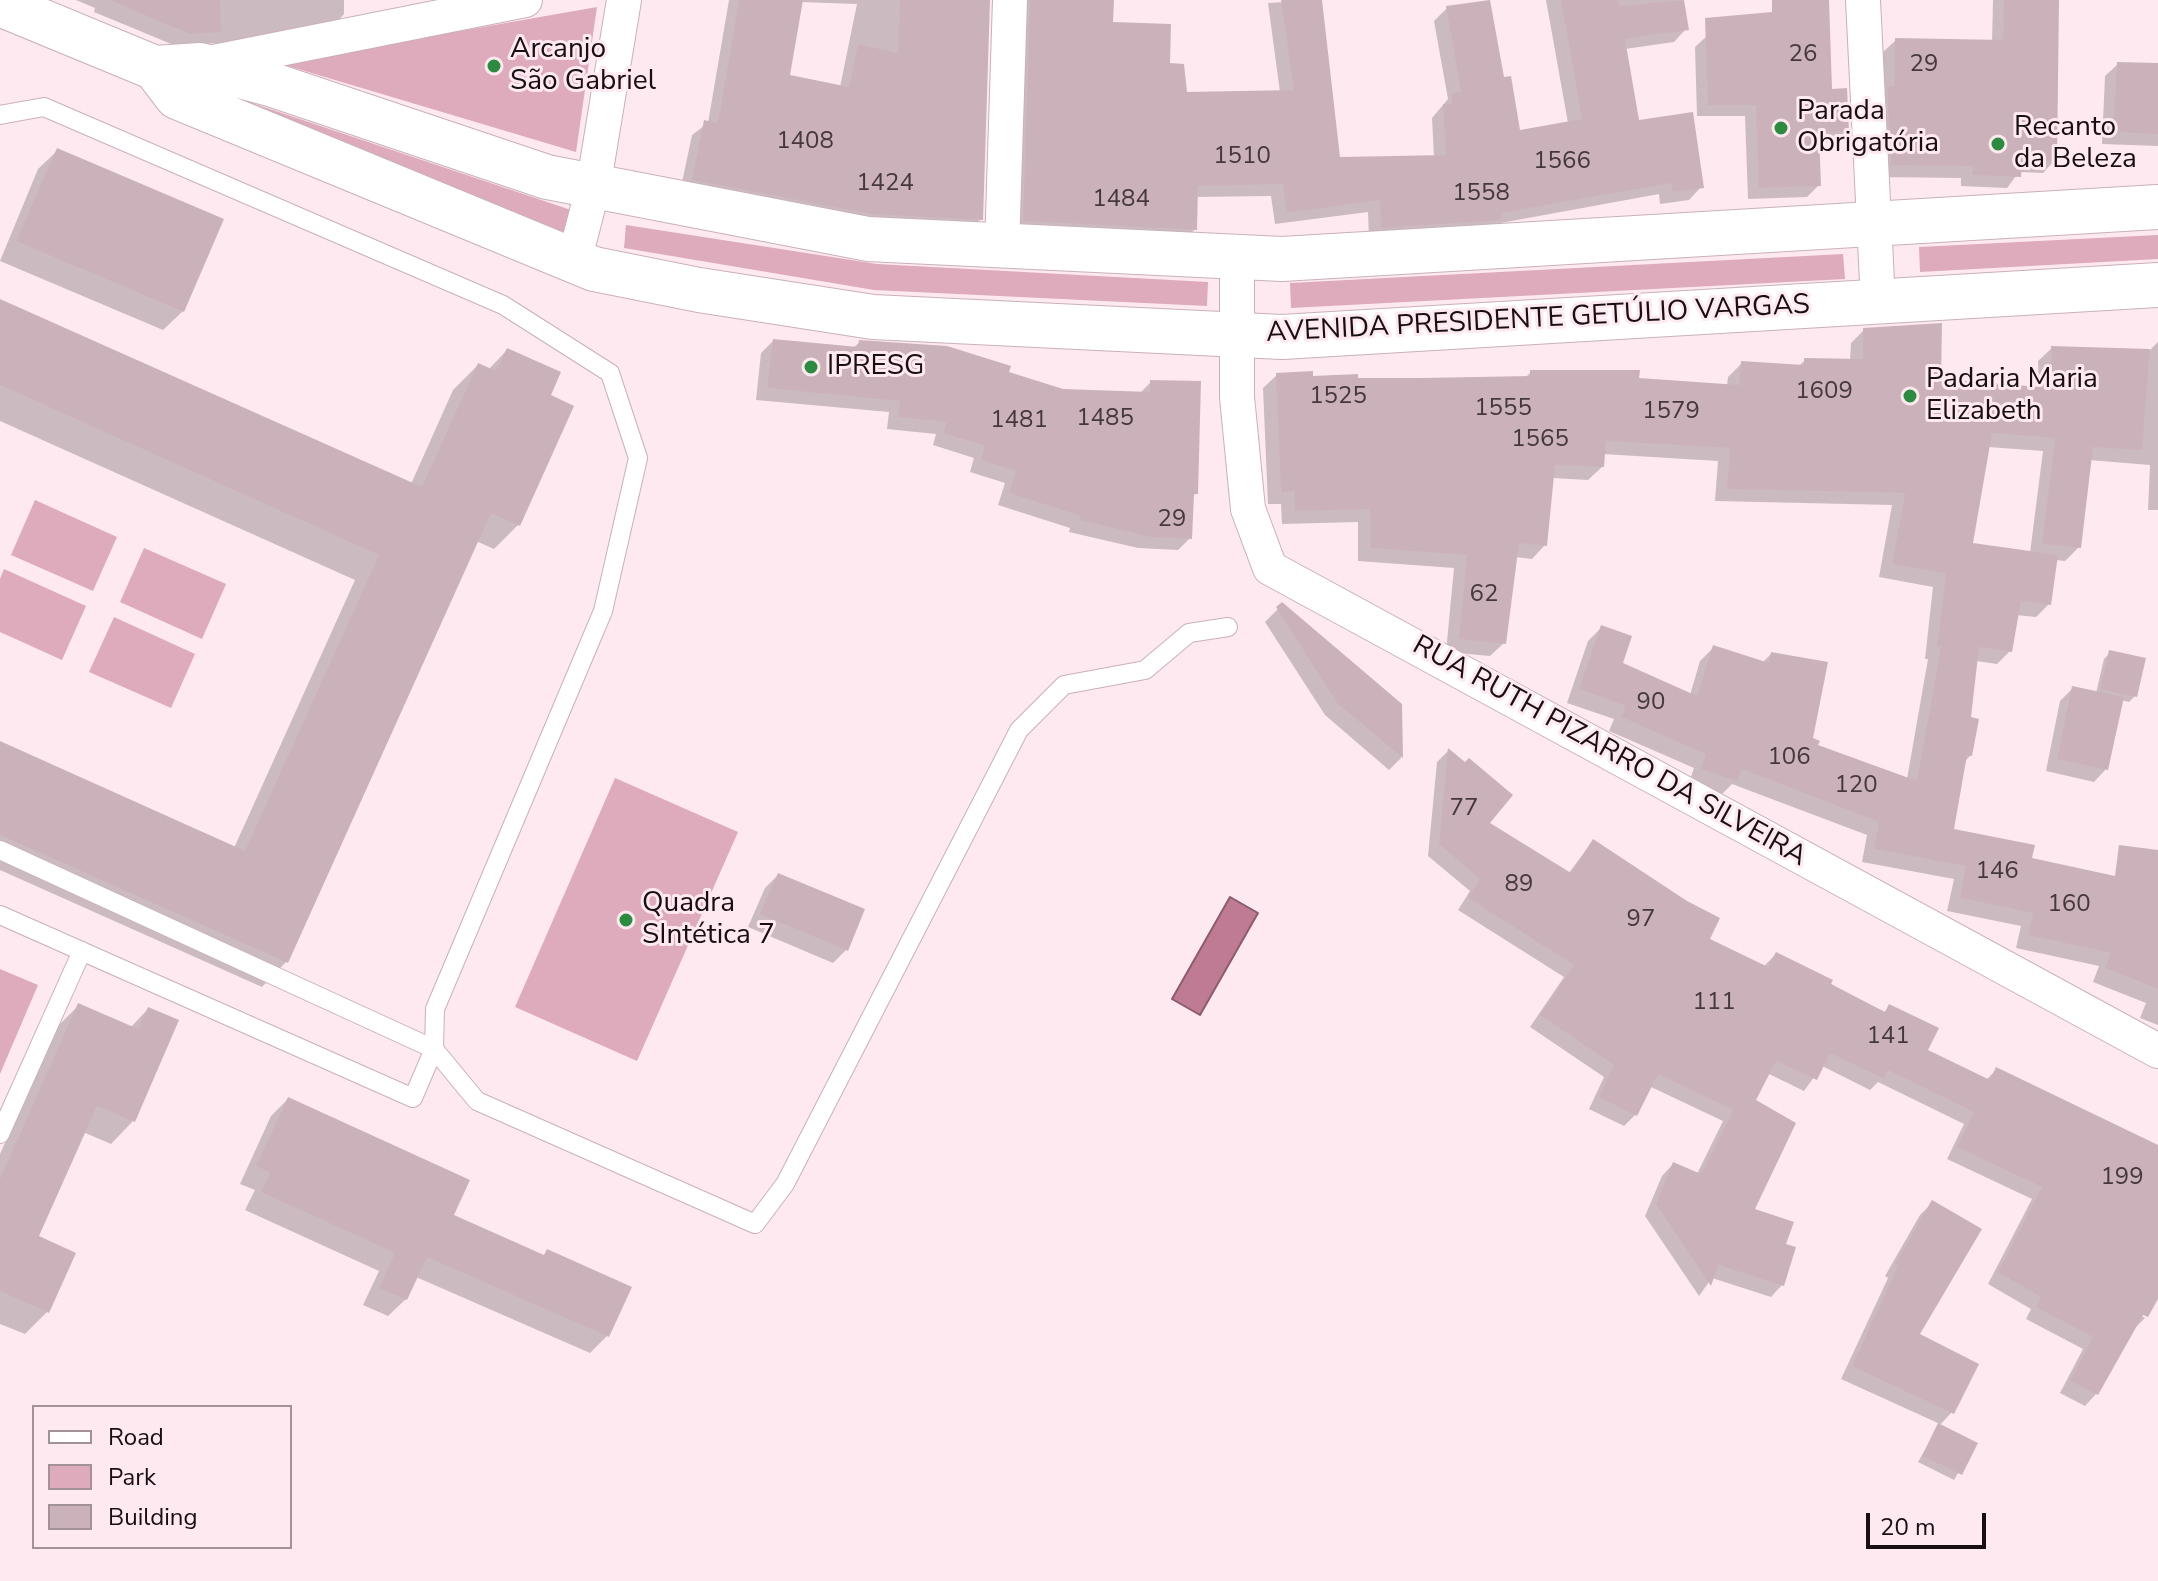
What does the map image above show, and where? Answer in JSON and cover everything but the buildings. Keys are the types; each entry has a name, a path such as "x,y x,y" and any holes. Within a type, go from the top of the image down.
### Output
{"main road":[{"name":"AVENIDA PRESIDENTE GETÚLIO VARGAS","path":"0,4 177,77 594,269 699,290 873,317 1282,337 2158,285"},
{"name":"AVENIDA PRESIDENTE GETÚLIO VARGAS","path":"177,77 593,188 868,239 1282,259 2158,207"}],"street":[{"path":"177,77 525,0"},
{"path":"574,261 593,188 624,0"},
{"path":"1002,247 1010,0"},
{"path":"1863,0 1878,302"},
{"name":"RUA RUTH PIZARRO DA SILVEIRA","path":"1237,258 1237,397 1248,509 1270,568 2158,1051"}],"lane":[{"path":"0,115 44,107 503,305 610,373 638,458 603,611 435,1009 434,1049 413,1098 0,915"},
{"path":"0,850 434,1049 477,1101 755,1224 785,1184 1019,730 1064,685 1145,670 1189,633 1228,627"},
{"path":"0,1134 82,951"}],"green space":[{"path":"597,7 576,152 278,63"},
{"path":"246,101 571,210 565,235"},
{"path":"626,225 877,264 1208,282 1207,306 874,290 624,248"},
{"path":"2158,235 2158,259 1920,272 1919,247"},
{"path":"1843,254 1845,279 1291,308 1290,283"},
{"path":"35,500 117,537 93,591 11,555"},
{"path":"144,548 226,584 202,639 120,602"},
{"path":"4,569 86,606 62,660 0,632 0,579"},
{"path":"114,617 195,654 171,708 89,672"},
{"name":"Quadra SIntética 7","path":"615,778 738,832 637,1061 515,1007"},
{"path":"0,969 38,985 0,1074"}],"shaded area":[{"path":"1230,897 1258,913 1200,1015 1172,999"}],"place":[{"name":"Arcanjo São Gabriel","path":"494,66"},
{"name":"Parada Obrigatória","path":"1781,128"},
{"name":"Recanto da Beleza","path":"1998,144"},
{"name":"IPRESG","path":"811,367"},
{"name":"Padaria Maria Elizabeth","path":"1910,396"},
{"name":"Quadra SIntética 7","path":"626,920"}]}
